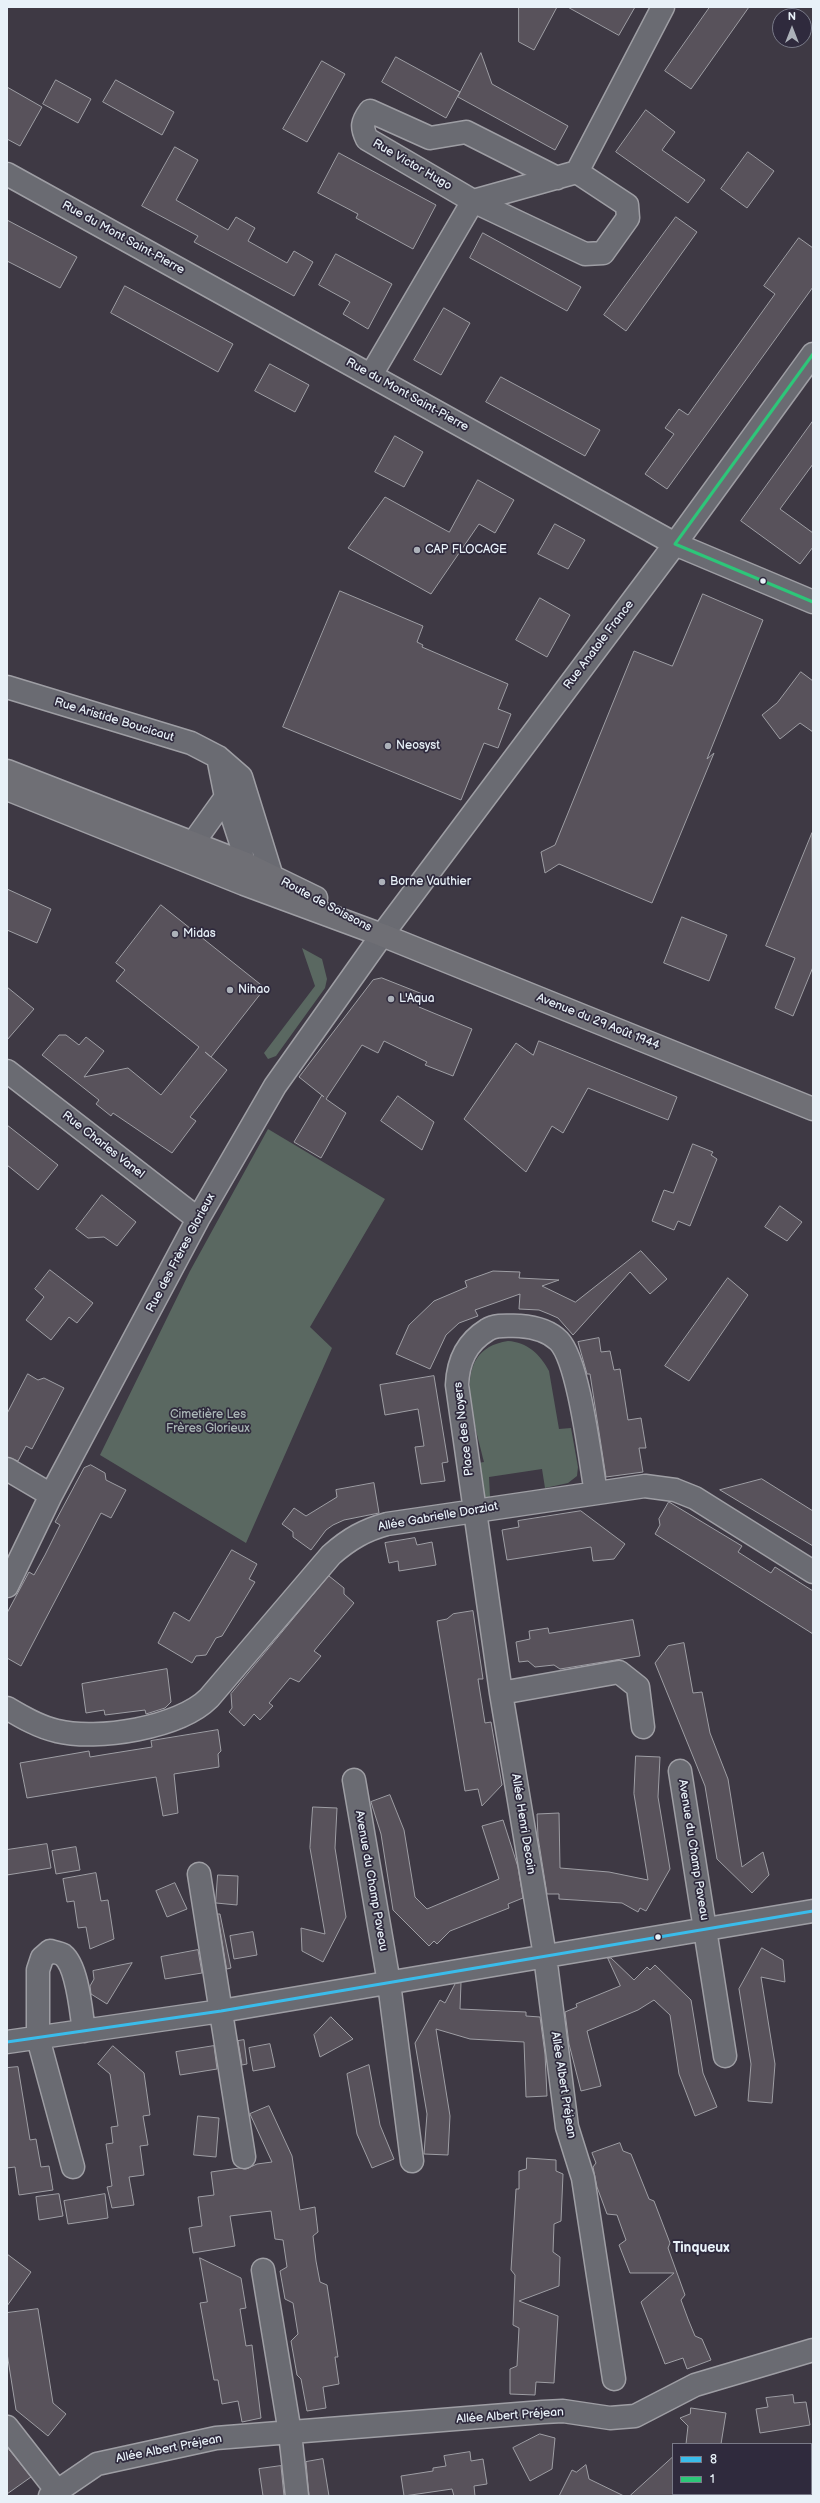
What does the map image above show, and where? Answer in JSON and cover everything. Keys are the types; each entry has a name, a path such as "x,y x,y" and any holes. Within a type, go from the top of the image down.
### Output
{"main road":[{"name":"Route de Soissons","path":"7,771 193,843 244,873 272,877 382,935"},
{"name":"Route de Soissons","path":"7,789 244,873 382,935"},
{"name":"Avenue du 29 Août 1944","path":"382,935 813,1109"}],"street":[{"path":"371,375 473,201 577,172 663,7"},
{"name":"Rue Victor Hugo","path":"557,178 466,132 430,138 370,111 363,121 362,130 367,139 473,201 585,254 603,253 628,218 627,205 577,172"},
{"name":"Rue du Mont Saint-Pierre","path":"7,174 676,544 813,602"},
{"name":"Rue Anatole France","path":"382,935 676,544 813,354"},
{"name":"Rue Aristide Boucicaut","path":"7,687 192,744 218,757 241,778 272,877"},
{"path":"218,757 226,797 241,843 244,873"},
{"path":"193,843 226,797"},
{"name":"Rue des Frères Glorieux","path":"7,1586 51,1495 198,1219 275,1086 382,935"},
{"name":"Rue Charles Vanel","path":"7,1072 198,1219"},
{"name":"Place des Noyers","path":"474,1510 457,1385 458,1373 460,1360 476,1336 490,1328 506,1326 533,1327 547,1332 559,1341 567,1353 573,1366 596,1493"},
{"path":"7,1469 51,1495"},
{"name":"Allée Gabrielle Dorziat","path":"7,1708 55,1731 92,1736 163,1723 186,1715 200,1707 209,1698 314,1573 349,1540 367,1530 387,1524 645,1486 675,1490 695,1498 813,1572"},
{"name":"Allée Henri Decoin","path":"474,1510 545,1956"},
{"path":"502,1692 619,1672 638,1687 643,1727"},
{"name":"Avenue du Champ Paveau","path":"680,1771 725,2056"},
{"name":"Avenue du Champ Paveau","path":"354,1780 389,1983 412,2161"},
{"path":"199,1874 244,2157"},
{"name":"Avenue du Champ Paveau","path":"7,2042 221,2011 813,1911"},
{"path":"73,2167 38,2038 38,1970 42,1958 50,1951 62,1955 70,1965 76,1983 84,2031"},
{"name":"Allée Albert Préjean","path":"545,1956 567,2127 583,2178 614,2379"},
{"path":"262,2270 290,2433 298,2496"},
{"name":"Allée Albert Préjean","path":"7,2427 53,2494 97,2464 216,2438 543,2412 563,2411 610,2418 635,2416 695,2385 813,2350"}],"green space":[{"path":"302,948 322,959 327,979 325,988 276,1056 268,1059 264,1053 315,986"},
{"name":"Cimetière Les Frères Glorieux","path":"268,1129 385,1199 310,1327 332,1348 246,1543 100,1455 190,1271"},
{"path":"508,1341 527,1346 537,1354 549,1371 559,1429 571,1428 578,1467 577,1476 568,1483 545,1488 542,1469 489,1477 490,1497 482,1499 472,1464 484,1462 472,1408 470,1390 471,1372 477,1358 489,1347"}],"building":[{"path":"519,7 557,7 534,50 519,42"},
{"path":"568,7 635,7 619,35"},
{"path":"710,7 749,7 691,89 665,71"},
{"path":"481,53 492,84 568,126 555,150 458,97"},
{"path":"396,57 460,92 446,118 382,82"},
{"path":"322,61 345,74 307,142 283,129"},
{"path":"56,80 91,99 78,123 43,104"},
{"path":"116,80 174,112 162,135 103,102"},
{"path":"7,87 42,107 20,146 7,139"},
{"path":"646,110 675,132 662,150 705,180 688,203 616,152"},
{"path":"175,147 198,160 176,200 228,230 236,217 255,228 248,241 287,263 294,251 313,262 294,296 194,242 198,236 142,206"},
{"path":"748,152 774,171 747,208 721,189"},
{"path":"339,153 436,205 413,249 356,218 358,214 318,193"},
{"path":"676,217 697,232 626,331 604,315"},
{"path":"7,220 77,257 60,288 7,261"},
{"path":"483,233 581,287 567,311 470,258"},
{"path":"799,238 813,248 813,287 667,489 645,474 674,434 665,428 679,409 688,415 775,294 764,286"},
{"path":"336,254 392,284 368,329 343,314 350,302 319,285"},
{"path":"125,286 233,344 218,372 111,313"},
{"path":"444,308 470,323 441,375 414,360"},
{"path":"270,364 309,385 295,412 255,391"},
{"path":"501,377 600,430 585,456 486,402"},
{"path":"813,421 813,464 780,509 813,533 813,547 800,564 741,521"},
{"path":"395,436 423,452 404,487 375,472"},
{"path":"478,480 514,500 495,533 479,524 431,594 348,548 385,497 449,532"},
{"path":"555,524 585,540 568,569 538,554"},
{"path":"340,591 423,626 417,642 423,645 422,647 508,684 498,709 511,714 498,748 484,743 461,800 283,727"},
{"path":"703,594 763,620 707,759 714,753 652,903 559,864 545,873 541,852 555,845 634,651 672,666"},
{"path":"540,598 570,615 547,657 516,640"},
{"path":"801,672 813,681 813,732 800,723 780,739 762,715 777,703"},
{"path":"812,833 813,967 793,1016 775,1008 795,958 766,946"},
{"path":"7,889 51,909 37,943 7,930"},
{"path":"161,905 265,988 211,1057 227,1070 190,1117 196,1121 172,1153 113,1113 111,1116 96,1104 99,1100 42,1055 59,1035 66,1035 79,1045 86,1037 104,1051 84,1077 128,1068 161,1095 199,1047 116,981 125,970 116,963"},
{"path":"682,917 727,935 709,981 664,963"},
{"path":"382,978 425,995 419,1007 472,1029 453,1076 425,1065 427,1062 384,1041 378,1053 362,1045 326,1099 346,1113 321,1158 294,1142 322,1095 299,1077 373,980"},
{"path":"7,987 34,1009 7,1040"},
{"path":"539,1041 677,1097 668,1120 588,1088 563,1133 552,1126 526,1172 464,1119 516,1043 533,1055"},
{"path":"398,1096 434,1122 422,1150 381,1121"},
{"path":"7,1125 58,1165 38,1190 7,1165"},
{"path":"693,1144 713,1152 711,1155 717,1159 690,1226 678,1221 674,1230 652,1221 664,1190 673,1193"},
{"path":"102,1195 136,1222 117,1246 104,1237 88,1238 76,1229"},
{"path":"780,1206 802,1222 787,1241 765,1227"},
{"path":"641,1251 667,1279 650,1294 630,1272 573,1335 558,1318 539,1310 519,1309 520,1294 475,1310 478,1316 459,1323 446,1335 430,1369 396,1354 409,1325 434,1301 467,1287 465,1281 493,1271 520,1272 519,1278 559,1280 542,1286 575,1302"},
{"path":"50,1270 93,1303 77,1323 69,1317 51,1340 26,1320 44,1297 35,1289"},
{"path":"728,1278 748,1295 689,1381 665,1366"},
{"path":"599,1338 601,1352 610,1351 614,1370 620,1369 628,1420 641,1418 646,1448 639,1448 643,1472 606,1477 590,1374 587,1374 578,1342"},
{"path":"28,1374 38,1380 44,1378 64,1388 32,1449 26,1446 18,1461 7,1457 7,1414"},
{"path":"434,1376 448,1462 442,1463 445,1481 421,1484 415,1447 424,1446 418,1409 385,1415 380,1385"},
{"path":"91,1465 105,1473 106,1480 126,1490 111,1518 101,1513 21,1666 7,1658 7,1613 29,1572 34,1575 60,1525 55,1522 84,1468"},
{"path":"762,1479 813,1511 813,1546 720,1490"},
{"path":"374,1483 379,1513 344,1520 333,1525 326,1530 311,1550 293,1537 293,1532 282,1524 294,1508 306,1516 337,1497 336,1490"},
{"path":"669,1502 742,1546 738,1552 771,1573 775,1567 813,1591 813,1634 655,1534 660,1525 659,1519"},
{"path":"581,1511 625,1544 614,1559 593,1561 591,1547 507,1560 502,1530 519,1527 518,1521"},
{"path":"415,1538 417,1545 432,1542 436,1565 399,1571 398,1561 389,1563 385,1543"},
{"path":"232,1550 257,1564 249,1579 255,1582 222,1636 216,1638 206,1655 196,1656 192,1663 158,1643 174,1612 189,1621"},
{"path":"329,1576 344,1588 344,1594 354,1603 314,1651 321,1656 299,1682 290,1678 269,1703 273,1706 260,1720 254,1714 244,1726 229,1712 232,1708 231,1694"},
{"path":"473,1611 483,1679 478,1679 485,1723 491,1722 502,1785 482,1806 478,1789 465,1791 437,1621 447,1619 453,1614"},
{"path":"633,1620 640,1656 560,1669 554,1665 535,1667 528,1661 519,1662 516,1642 530,1639 529,1631 548,1628 549,1633"},
{"path":"684,1643 693,1693 702,1692 710,1733 728,1779 742,1867 763,1852 769,1875 752,1893 717,1859 705,1786 655,1663 668,1646"},
{"path":"167,1669 171,1702 165,1708 146,1714 145,1710 105,1715 104,1710 86,1713 82,1684"},
{"path":"218,1730 221,1751 218,1754 219,1767 174,1774 178,1813 163,1816 156,1777 27,1798 20,1763 89,1751 90,1757 152,1747 151,1741"},
{"path":"636,1756 660,1757 658,1797 670,1869 646,1911 640,1908 638,1912 622,1903 559,1899 559,1894 547,1894 538,1837 537,1814 559,1813 560,1868 609,1872 648,1880 634,1794"},
{"path":"390,1795 404,1830 415,1897 427,1909 499,1879 482,1826 503,1820 518,1867 523,1898 508,1904 509,1908 450,1931 437,1944 434,1941 429,1946 393,1910 381,1834 371,1802"},
{"path":"313,1807 337,1808 335,1848 346,1917 323,1962 302,1951 301,1928 325,1934 310,1848"},
{"path":"47,1844 51,1868 7,1875 7,1850"},
{"path":"76,1847 80,1870 56,1874 52,1851"},
{"path":"96,1873 101,1901 108,1900 114,1939 90,1949 86,1927 78,1928 74,1901 67,1902 63,1879"},
{"path":"218,1875 238,1876 237,1905 216,1903"},
{"path":"175,1883 187,1909 167,1917 156,1891"},
{"path":"218,1914 220,1914 231,1968 227,1969"},
{"path":"253,1932 257,1955 234,1959 230,1936"},
{"path":"762,1948 783,1960 785,1982 761,1977 775,2064 772,2103 748,2101 751,2064 739,1989"},
{"path":"198,1950 202,1973 165,1979 161,1957"},
{"path":"608,1958 611,1958 634,1980 647,1967 650,1970 655,1965 691,2000 703,2073 717,2107 695,2116 679,2074 670,2015 654,2000 638,2010 587,2031 601,2086 581,2091 569,2044 565,2012 577,2007 576,2004 620,1986"},
{"path":"132,1963 107,2004 91,1994 90,1986 94,1979 93,1971"},
{"path":"461,1983 460,2009 526,2012 526,2016 540,2017 545,2054 547,2096 526,2097 524,2042 470,2039 436,2029 450,2116 448,2155 424,2154 427,2114 415,2043 440,2000 445,2003 455,1984"},
{"path":"331,2017 353,2039 320,2057 314,2035"},
{"path":"244,2040 247,2064 242,2065 238,2041"},
{"path":"270,2044 275,2067 253,2071 249,2048"},
{"path":"113,2046 144,2073 150,2115 143,2116 148,2145 140,2146 144,2175 129,2177 134,2205 112,2208 107,2187 112,2186 106,2144 113,2143 111,2127 118,2126 110,2074 98,2064"},
{"path":"214,2046 217,2069 180,2075 176,2052"},
{"path":"369,2065 380,2125 394,2159 372,2168 357,2134 347,2074"},
{"path":"18,2067 30,2140 36,2139 41,2167 49,2166 53,2190 19,2195 15,2167 7,2168 7,2068"},
{"path":"269,2106 292,2156 300,2210 315,2207 318,2232 313,2236 316,2261 320,2282 327,2285 338,2357 335,2357 339,2384 323,2387 326,2408 307,2411 301,2379 297,2375 291,2341 298,2334 293,2303 285,2299 280,2271 287,2267 283,2240 275,2239 271,2211 230,2216 235,2246 193,2253 189,2228 202,2226 198,2197 214,2195 211,2172 239,2168 246,2169 257,2164 272,2162 250,2114"},
{"path":"198,2116 219,2118 216,2157 194,2155"},
{"path":"620,2143 623,2151 631,2154 649,2199 654,2201 670,2243 668,2248 685,2295 681,2300 695,2336 702,2339 711,2360 687,2369 683,2358 665,2364 641,2302 674,2273 630,2273 619,2245 626,2240 617,2215 607,2214 597,2187 593,2167 596,2163 592,2153"},
{"path":"527,2158 556,2160 556,2171 563,2174 561,2221 554,2224 553,2252 560,2257 559,2286 519,2301 558,2316 554,2383 536,2382 535,2395 510,2394 510,2369 517,2366 519,2328 513,2325 515,2275 511,2270 516,2189 519,2189 519,2171 526,2169"},
{"path":"59,2194 63,2216 39,2220 36,2197"},
{"path":"105,2194 108,2218 68,2224 64,2201"},
{"path":"7,2254 31,2272 7,2306"},
{"path":"200,2258 241,2278 246,2308 240,2309 246,2346 252,2345 261,2418 242,2422 238,2401 222,2404 218,2380 214,2380 200,2303 207,2302"},
{"path":"38,2309 53,2403 66,2414 48,2436 16,2410 7,2353 7,2313"},
{"path":"793,2395 794,2403 806,2402 810,2425 760,2433 756,2409 768,2407 766,2398"},
{"path":"691,2408 726,2413 721,2443 686,2443 688,2426 680,2418 690,2414"},
{"path":"540,2434 555,2438 552,2469 530,2481 513,2448"},
{"path":"7,2447 31,2477 7,2494"},
{"path":"470,2452 471,2461 483,2459 487,2484 474,2486 475,2496 454,2496 452,2489 404,2496 401,2476 433,2471 433,2468 446,2466 444,2456"},
{"path":"672,2458 673,2496 630,2496"},
{"path":"323,2459 329,2496 309,2496 306,2462"},
{"path":"586,2465 589,2479 624,2496 559,2496 572,2470 576,2472"},
{"path":"281,2466 284,2496 263,2496 259,2469"}],"transit line":[{"name":"1","path":"675,544 813,354"},
{"name":"1","path":"675,544 813,602"},
{"name":"8","path":"7,2042 221,2011 813,1911"}],"place":[{"name":"CAP FLOCAGE","path":"417,550"},
{"name":"Neosyst","path":"388,746"},
{"name":"Borne Vauthier","path":"382,882"},
{"name":"Midas","path":"175,934"},
{"name":"Nihao","path":"230,990"},
{"name":"L'Aqua","path":"391,999"}],"district":[{"name":"Tinqueux","path":"701,2248"}]}
